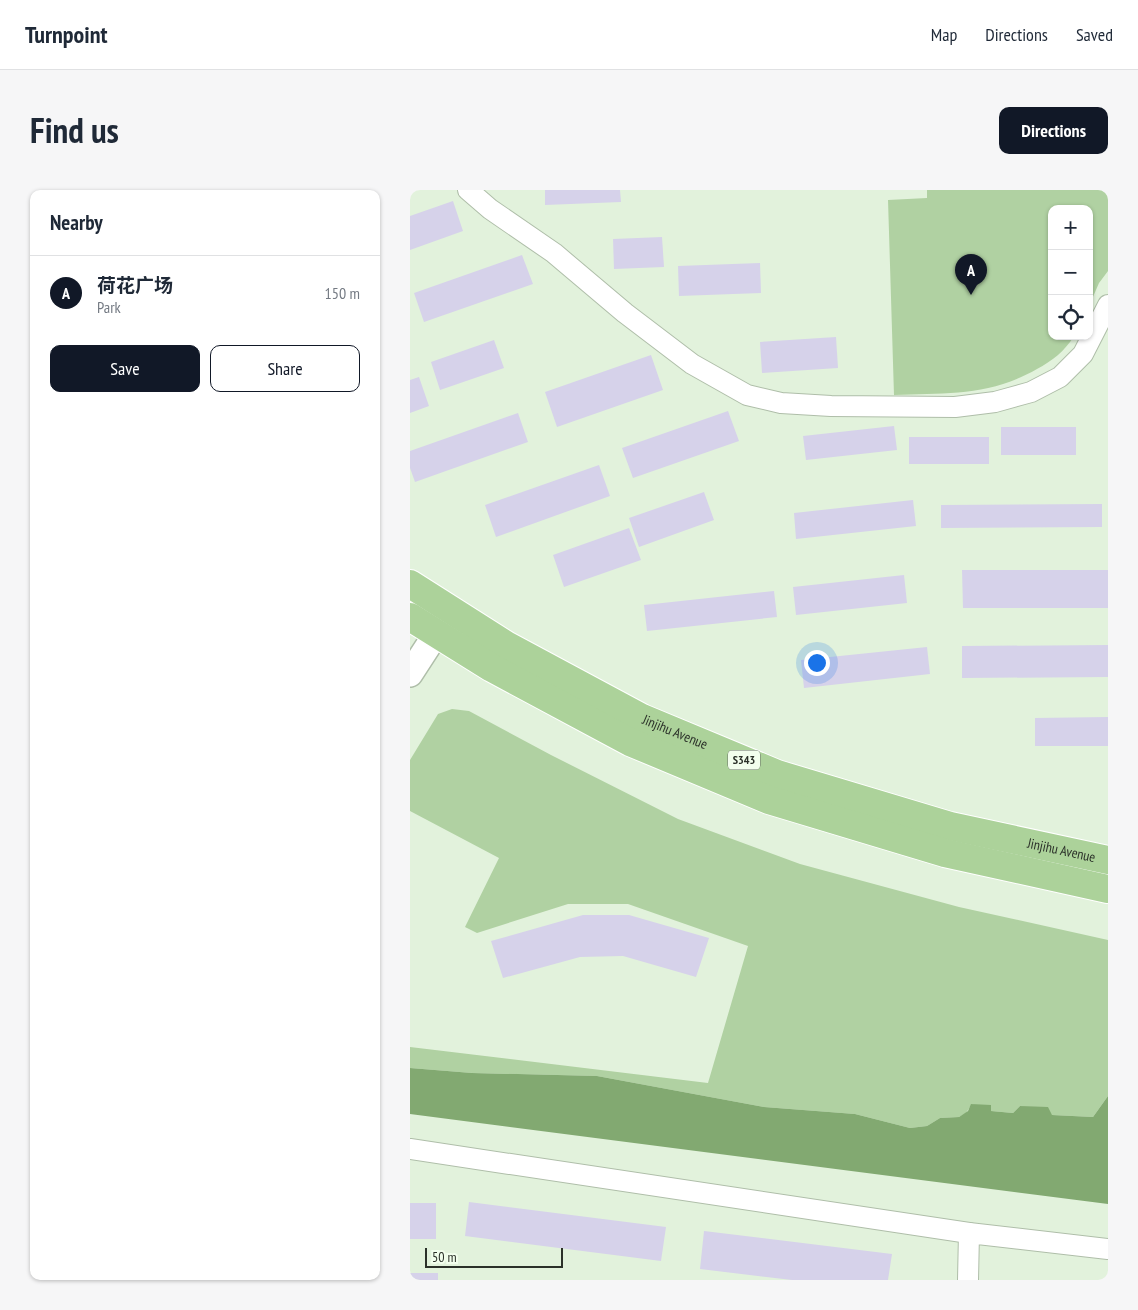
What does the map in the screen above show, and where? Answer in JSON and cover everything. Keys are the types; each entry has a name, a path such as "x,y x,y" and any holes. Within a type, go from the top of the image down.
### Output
{"main road":[{"name":"Jinjihu Avenue","path":"410,584 506,645 642,718 777,774 950,826 1108,860"},
{"name":"Jinjihu Avenue","path":"410,617 492,668 630,742 769,800 945,853 1108,889"}],"street":[{"path":"468,190 490,209 554,253 625,313 692,364 747,395 781,403 831,406 955,407 995,402 1031,392 1060,377 1083,354 1108,305"},
{"path":"410,674 451,611"},
{"path":"410,1149 969,1233 1108,1249"},
{"path":"968,1280 969,1233"}],"shaded area":[{"path":"927,190 1108,190 1108,271 1099,283 1093,297 1093,205 1048,205 1048,340 1071,340 1053,359 1020,378 985,389 950,393 894,395 888,200 927,198"},
{"path":"452,709 469,711 678,819 800,864 959,907 1108,940 1108,1096 1093,1117 1052,1115 1020,1106 1013,1113 991,1111 972,1104 966,1113 959,1117 940,1118 927,1126 910,1128 855,1114 764,1107 597,1076 472,1073 410,1068 410,1047 708,1083 748,946 628,904 568,904 477,933 465,927 499,858 410,811 410,760 438,714"},
{"path":"410,1068 472,1073 597,1076 764,1107 855,1114 910,1128 927,1126 940,1118 959,1117 968,1111 971,1104 991,1105 991,1111 1013,1113 1020,1106 1048,1107 1052,1115 1093,1117 1108,1096 1108,1204 410,1114"}],"building":[{"path":"545,190 620,190 621,202 545,205"},
{"path":"453,201 463,231 410,250 410,216"},
{"path":"662,237 664,267 614,269 613,239"},
{"path":"522,255 533,284 424,322 414,293"},
{"path":"760,263 761,293 679,296 678,266"},
{"path":"836,337 838,368 762,373 760,342"},
{"path":"494,340 504,368 440,390 431,362"},
{"path":"651,355 663,390 557,427 545,392"},
{"path":"419,377 429,406 410,413 410,380"},
{"path":"728,411 739,441 633,478 622,448"},
{"path":"518,413 528,442 415,482 410,468 410,451"},
{"path":"894,426 897,450 806,460 803,436"},
{"path":"1001,427 1076,427 1076,455 1001,455"},
{"path":"909,437 989,437 989,464 909,464"},
{"path":"599,465 610,496 496,537 485,505"},
{"path":"704,492 714,520 639,547 629,518"},
{"path":"913,500 916,526 796,539 794,513"},
{"path":"1102,504 1102,527 941,528 941,505"},
{"path":"629,528 641,560 564,587 553,555"},
{"path":"962,570 1108,570 1108,608 963,608"},
{"path":"904,575 907,603 796,615 793,587"},
{"path":"774,591 777,617 647,631 644,605"},
{"path":"1108,645 1108,677 962,678 962,646"},
{"path":"927,647 930,674 804,688 801,660"},
{"path":"1108,717 1108,746 1035,746 1035,718"},
{"path":"583,915 629,915 709,938 696,977 623,956 580,957 503,978 491,941"},
{"path":"469,1202 666,1227 661,1261 465,1236"},
{"path":"410,1203 436,1203 436,1239 410,1239"},
{"path":"704,1231 892,1254 888,1280 792,1280 700,1269"},
{"path":"410,1273 438,1273 438,1280 410,1280"}],"place":[{"name":"荷花广场","path":"971,295"}]}
